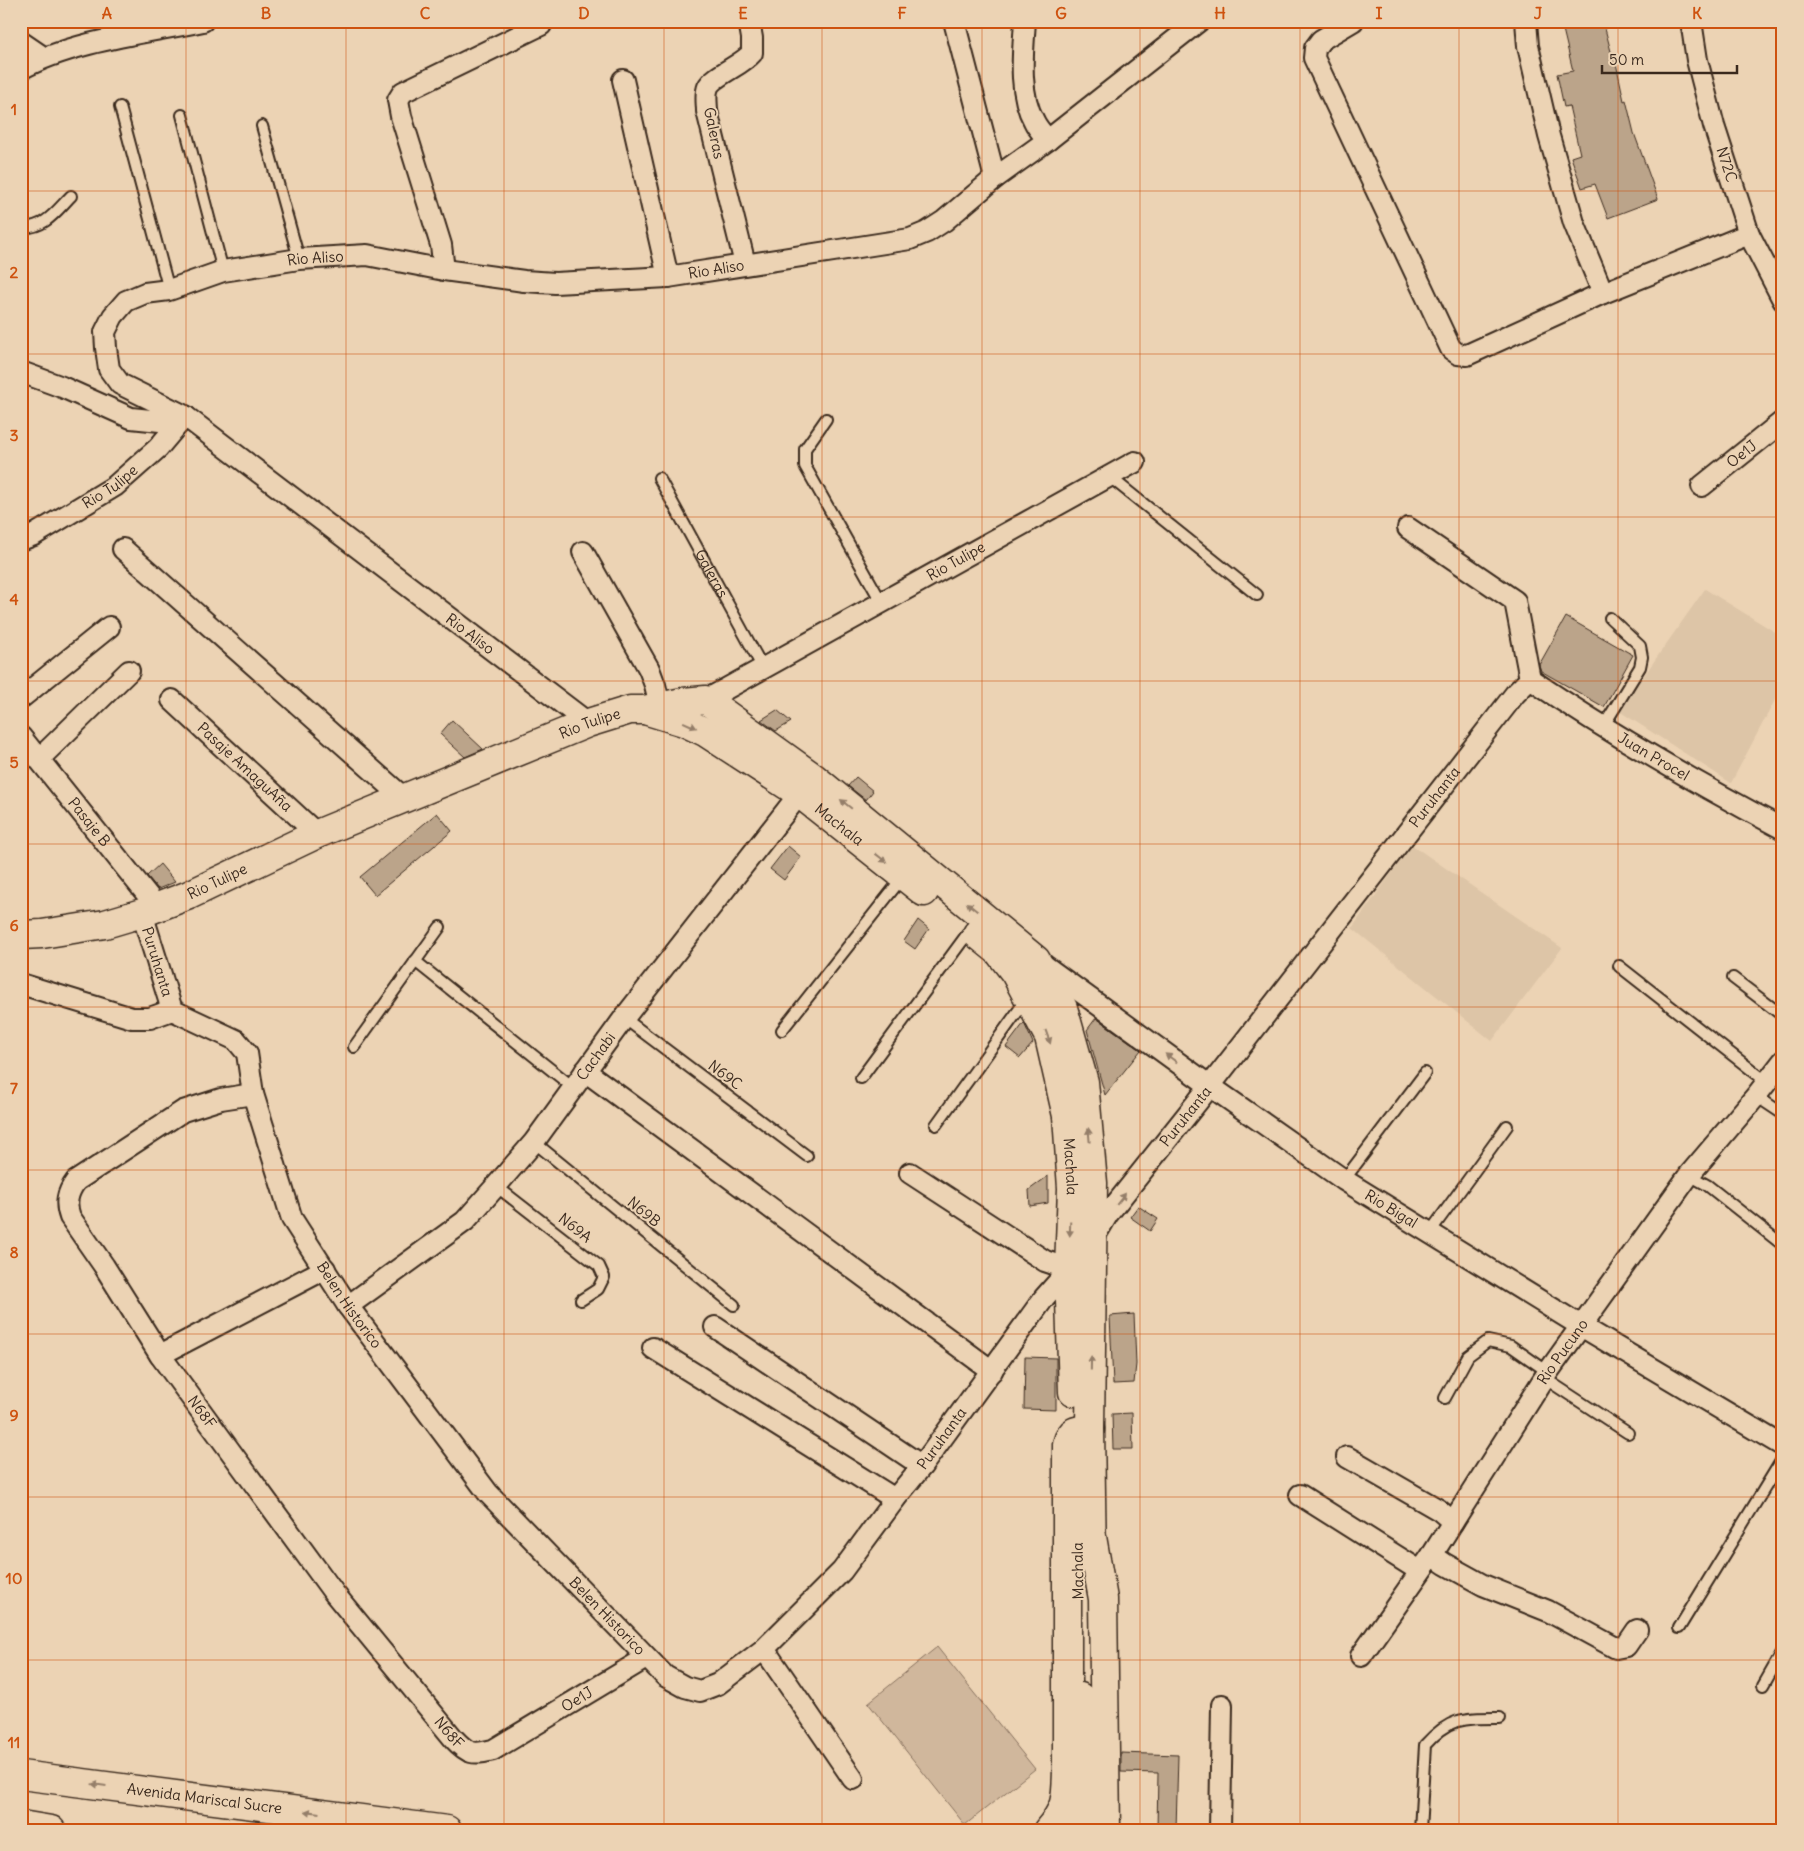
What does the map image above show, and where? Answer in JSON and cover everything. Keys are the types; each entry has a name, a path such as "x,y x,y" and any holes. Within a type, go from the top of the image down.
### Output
{"main road":[{"name":"Rio Tulipe","path":"21,935 42,934 105,924 150,910 189,895 318,834 588,723 630,710 706,700"},
{"name":"Machala","path":"706,700 1026,966 1063,1008 1084,1082 1093,1183 1093,1239 1082,1429 1088,1791 1094,1830"},
{"name":"Machala","path":"652,708 705,732 806,785 904,876 998,951 1026,966"},
{"name":"Machala","path":"1026,966 1028,997 1049,1036 1067,1116 1072,1188 1069,1269 1092,1537 1088,1791 1082,1830"},
{"path":"1048,1830 1060,1816 1065,1801 1067,1770 1066,1456 1069,1437 1082,1429"},
{"path":"1092,1537 1103,1599 1106,1830"},
{"name":"Avenida Mariscal Sucre","path":"21,1775 447,1830"},
{"path":"21,1825 51,1830"}],"street":[{"path":"21,68 44,57 99,42 203,21"},
{"name":"Galeras","path":"745,264 707,111 707,97 708,87 714,80 747,60 752,53 749,21"},
{"path":"954,21 995,178"},
{"path":"1025,21 1022,67 1026,100 1033,120 1048,140"},
{"path":"1353,21 1321,40 1315,48 1314,58 1451,349 1458,354 1467,355 1603,292 1750,234"},
{"path":"1526,21 1528,46 1549,136 1574,222 1603,292"},
{"name":"N72C","path":"1691,21 1697,60 1714,126 1750,234 1783,300"},
{"name":"Rio Aliso","path":"588,723 185,416 120,384 109,369 106,348 105,332 113,316 126,301 145,293 169,290 223,271 299,259 367,255 444,270 555,284 668,276 910,239 927,232 944,221 995,178 1048,140 1194,23"},
{"path":"444,270 441,245 398,100 403,92 541,24"},
{"path":"21,42 44,57"},
{"path":"623,80 668,276"},
{"path":"21,372 62,387 131,418 160,422 179,419 185,416"},
{"name":"Rio Tulipe","path":"21,540 34,535 115,486 158,448 185,416"},
{"name":"Oe1J","path":"1702,486 1783,421"},
{"name":"Rio Tulipe","path":"706,700 764,670 1135,462"},
{"path":"1408,528 1515,601 1530,679"},
{"path":"123,549 405,799"},
{"path":"583,552 649,669 655,685 652,708"},
{"path":"21,698 109,627"},
{"path":"39,758 129,671"},
{"name":"Juan Procel","path":"1530,679 1602,727 1706,788 1783,829"},
{"name":"Puruhanta","path":"694,1690 700,1691 718,1684 764,1649 842,1571 922,1466 1044,1298 1093,1239 1108,1214 1210,1086 1509,701 1530,679"},
{"name":"Pasaje AmaguAña","path":"172,700 318,834"},
{"name":"Pasaje B","path":"21,737 39,758 150,910"},
{"name":"Cachabi","path":"348,1306 465,1221 496,1186 534,1142 624,1018 806,785"},
{"name":"Puruhanta","path":"150,910 172,1010"},
{"name":"Rio Bigal","path":"1026,966 1210,1086 1344,1180 1581,1326 1783,1446"},
{"path":"21,984 132,1018 150,1018 172,1010"},
{"name":"Belen Historico","path":"172,1010 236,1040 246,1053 253,1094 292,1220 348,1306 488,1493 646,1658 665,1676 694,1690"},
{"name":"Rio Pucuno","path":"1361,1656 1432,1555 1546,1375 1689,1175 1762,1089 1783,1061"},
{"path":"586,1072 992,1370"},
{"name":"N68F","path":"253,1094 221,1099 183,1111 76,1181 70,1189 67,1198 67,1208 70,1217 104,1266 160,1356 334,1593 454,1739 469,1752 478,1754 493,1750 507,1741"},
{"path":"910,1172 1045,1261 1052,1265 1069,1269"},
{"path":"160,1356 325,1269"},
{"path":"714,1327 922,1466"},
{"path":"653,1348 895,1499"},
{"path":"1347,1457 1439,1510 1453,1522"},
{"path":"1300,1496 1420,1571"},
{"path":"1432,1555 1483,1585 1548,1611 1616,1648 1626,1646 1637,1630"},
{"path":"764,1649 853,1779"},
{"name":"Oe1J","path":"507,1741 646,1658"},
{"path":"1220,1830 1222,1705"}],"lane":[{"path":"120,107 169,290"},
{"path":"182,115 223,271"},
{"path":"262,126 299,259"},
{"path":"21,227 30,228 44,224 71,196"},
{"path":"826,419 805,449 805,466 882,603"},
{"path":"1110,477 1257,595"},
{"name":"Galeras","path":"659,478 764,670"},
{"path":"1602,727 1640,667 1642,657 1640,646 1610,618"},
{"path":"782,1030 904,876"},
{"path":"354,1047 440,927"},
{"path":"861,1078 971,929"},
{"path":"415,962 574,1088"},
{"path":"1619,966 1762,1089 1783,1114"},
{"path":"1732,978 1783,1016"},
{"path":"936,1125 1028,997"},
{"name":"N69C","path":"624,1018 807,1156"},
{"path":"1344,1180 1425,1073"},
{"path":"1430,1232 1507,1126"},
{"name":"N69B","path":"534,1142 734,1305"},
{"path":"1689,1175 1707,1185 1783,1245"},
{"name":"N69A","path":"496,1186 599,1266 604,1277 598,1289 581,1300"},
{"path":"1445,1398 1468,1356 1488,1341 1511,1346 1546,1375 1628,1433"},
{"path":"1679,1628 1783,1458"},
{"path":"1763,1686 1783,1651"},
{"path":"1420,1830 1425,1744 1444,1726 1465,1718 1500,1718"}],"shaded area":[{"path":"1705,589 1780,635 1783,642 1783,685 1731,783 1619,711"},
{"path":"1412,845 1562,948 1492,1041 1352,928"},
{"path":"937,1647 1035,1769 965,1825 868,1703"}],"building":[{"path":"1561,21 1603,21 1614,63 1616,63 1624,101 1626,100 1634,133 1658,199 1608,218 1595,184 1582,188 1571,157 1580,154 1569,106 1564,107 1557,74 1573,71"},
{"path":"1566,617 1633,655 1604,707 1541,671 1539,665"},
{"path":"777,710 791,722 776,731 761,720"},
{"path":"452,720 483,749 465,757 440,734"},
{"path":"856,777 873,791 866,800 848,786"},
{"path":"437,813 452,831 375,895 360,877"},
{"path":"788,846 801,857 784,880 770,869"},
{"path":"160,864 175,882 158,889 147,876"},
{"path":"918,920 929,929 915,949 904,941"},
{"path":"1096,1018 1141,1050 1105,1095 1087,1030"},
{"path":"1024,1023 1033,1043 1020,1058 1006,1047"},
{"path":"1048,1176 1048,1203 1030,1206 1029,1190"},
{"path":"1138,1206 1158,1219 1150,1231 1130,1217"},
{"path":"1134,1314 1136,1364 1134,1383 1113,1384 1110,1316"},
{"path":"1025,1357 1056,1358 1056,1410 1024,1409"},
{"path":"1132,1413 1133,1449 1113,1449 1112,1414"},
{"path":"1121,1753 1178,1755 1176,1830 1157,1830 1158,1773 1121,1772"}]}
